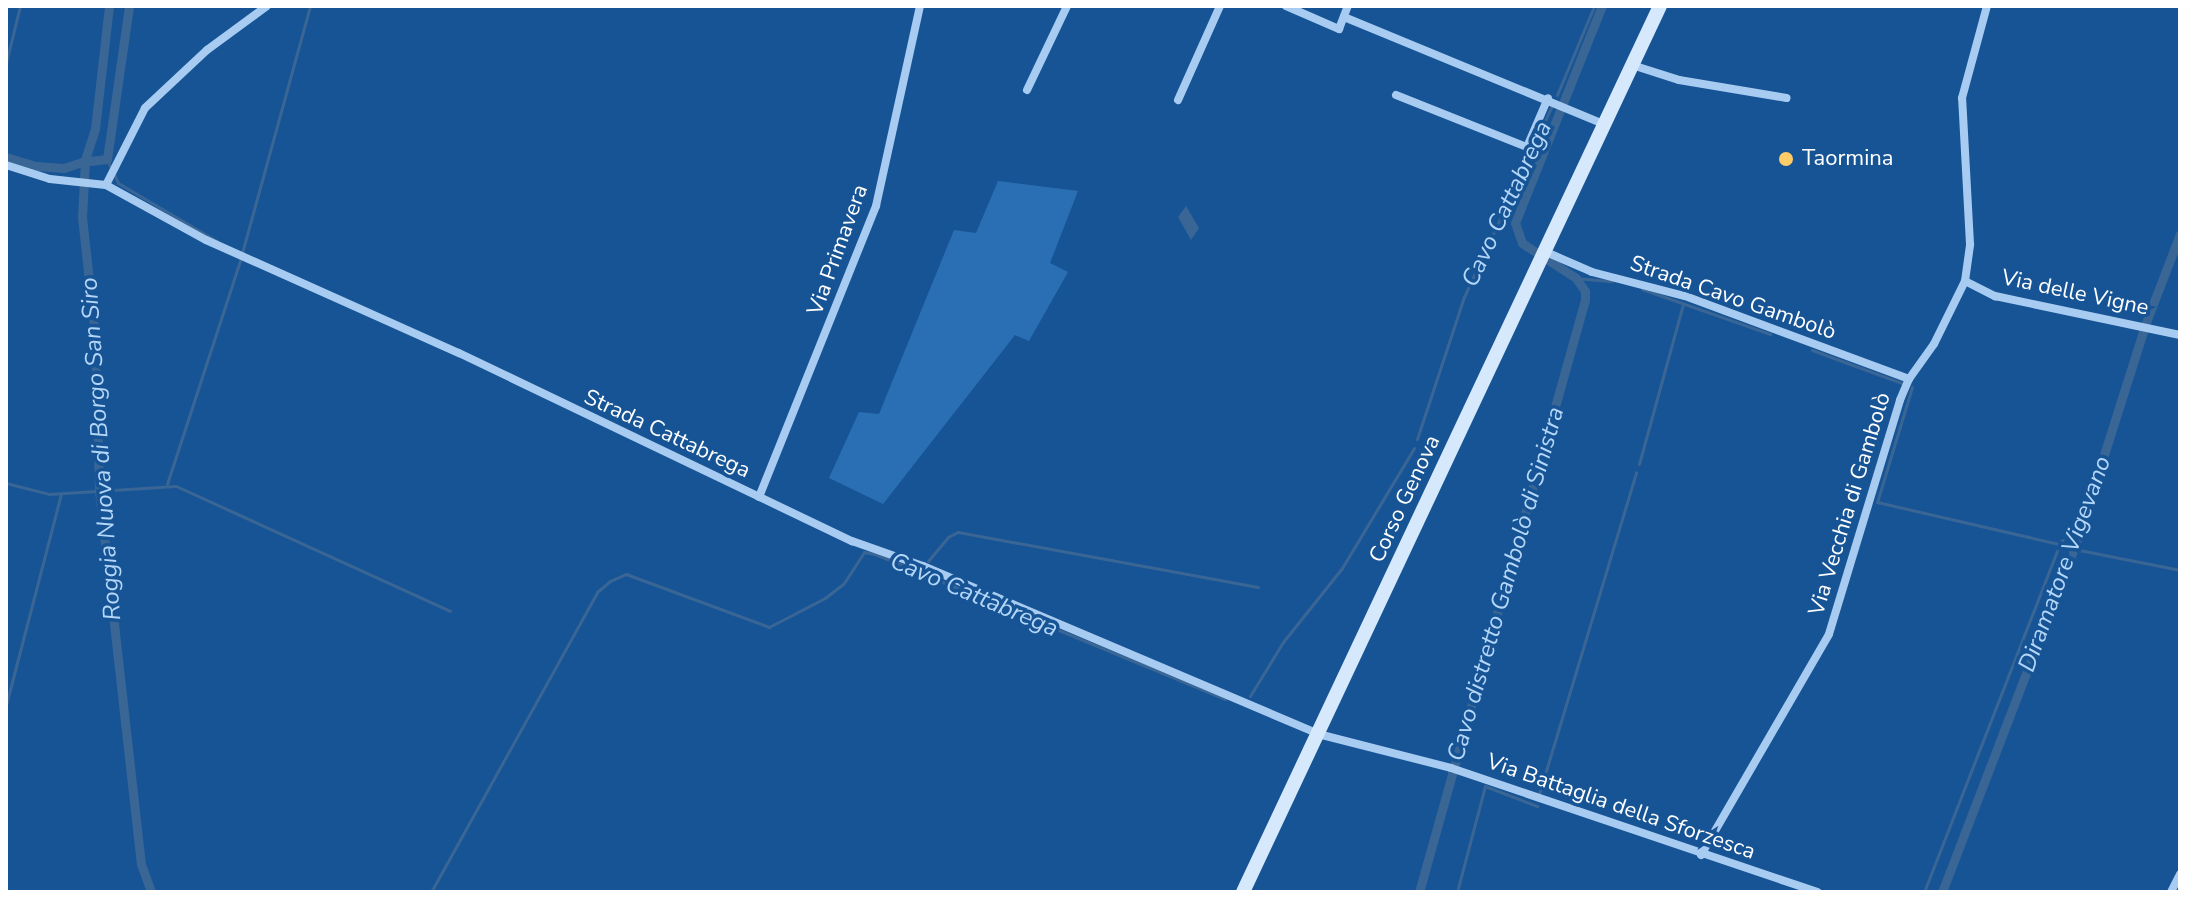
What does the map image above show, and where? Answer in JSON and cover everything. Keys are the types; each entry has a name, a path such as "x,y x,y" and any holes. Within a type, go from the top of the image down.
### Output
{"main road":[{"name":"Corso Genova","path":"1243,892 1660,6"}],"street":[{"path":"106,185 145,108 207,50 252,14 267,6"},
{"name":"Via Primavera","path":"759,497 876,206 920,6"},
{"path":"1027,90 1067,6"},
{"path":"1178,100 1220,6"},
{"path":"1286,6 1339,29 1348,6"},
{"name":"Via Vecchia di Gambolò","path":"1701,855 1829,634 1895,415 1909,379 1934,344 1965,281 1970,244 1962,98 1987,6"},
{"path":"1344,17 1548,98 1604,124"},
{"path":"1632,65 1679,80 1786,98"},
{"path":"1396,95 1527,147 1548,98"},
{"name":"Strada Cattabrega","path":"6,165 50,179 106,185 206,240 459,353 852,541 923,566 1318,734"},
{"name":"Strada Cavo Gambolò","path":"1543,257 1685,296 1909,379"},
{"name":"Via delle Vigne","path":"1965,281 1995,296 2142,324 2180,335"},
{"name":"Via Battaglia della Sforzesca","path":"1318,734 1455,770 1818,892"},
{"path":"2171,892 2180,874"}],"shaded area":[{"path":"998,181 1078,191 1050,263 1068,272 1029,341 1015,335 883,504 829,478 859,412 879,414 954,230 976,233"},
{"path":"1186,206 1199,228 1191,240 1178,217"}],"waterway":[{"path":"6,63 20,6"},
{"name":"Roggia Nuova di Borgo San Siro","path":"109,6 95,129 85,160 82,217 95,334 99,490 141,864 151,892"},
{"path":"90,161 107,159 129,6"},
{"path":"242,253 310,6"},
{"name":"Cavo Cattabrega","path":"1557,95 1594,6"},
{"name":"Cavo distretto Gambolò di Sinistra","path":"1419,892 1585,300 1585,291 1576,278 1522,243 1515,223 1602,6"},
{"name":"Cavo Cattabrega","path":"1417,439 1464,297 1552,106"},
{"path":"6,157 36,166 64,168 81,162"},
{"path":"107,159 111,168"},
{"path":"114,174 118,183 217,241"},
{"name":"Diramatore Vigevano","path":"1942,892 2076,543 2145,325 2180,234"},
{"path":"167,484 240,260"},
{"name":"Cavo distretto Gambolò di Sinistra","path":"1576,278 1612,281"},
{"name":"Cavo distretto Gambolò di Sinistra","path":"1642,289 1770,334"},
{"name":"Cavo distretto Gambolò di Sinistra","path":"1639,464 1683,304"},
{"name":"Cavo distretto Gambolò di Sinistra","path":"1812,350 1901,383"},
{"name":"Cavo distretto Gambolò di Sinistra","path":"1912,387 1877,502 2063,545"},
{"name":"Cavo Cattabrega","path":"1250,696 1283,642 1342,568 1414,448"},
{"path":"1539,794 1636,472"},
{"path":"6,483 49,494 176,486 450,611"},
{"path":"6,705 61,494"},
{"path":"928,561 948,537 958,532 1258,587"},
{"name":"Cavo distretto Gambolò di Sinistra","path":"1924,892 2058,548"},
{"name":"Cavo distretto Gambolò di Sinistra","path":"2079,550 2180,570"},
{"name":"Cavo Cattabrega","path":"431,892 597,592 610,581 626,574 769,627 825,598 844,583 864,552 875,554 1225,699"},
{"path":"1457,892 1485,786 1537,806"}],"place":[{"name":"Taormina","path":"1786,159"}]}
